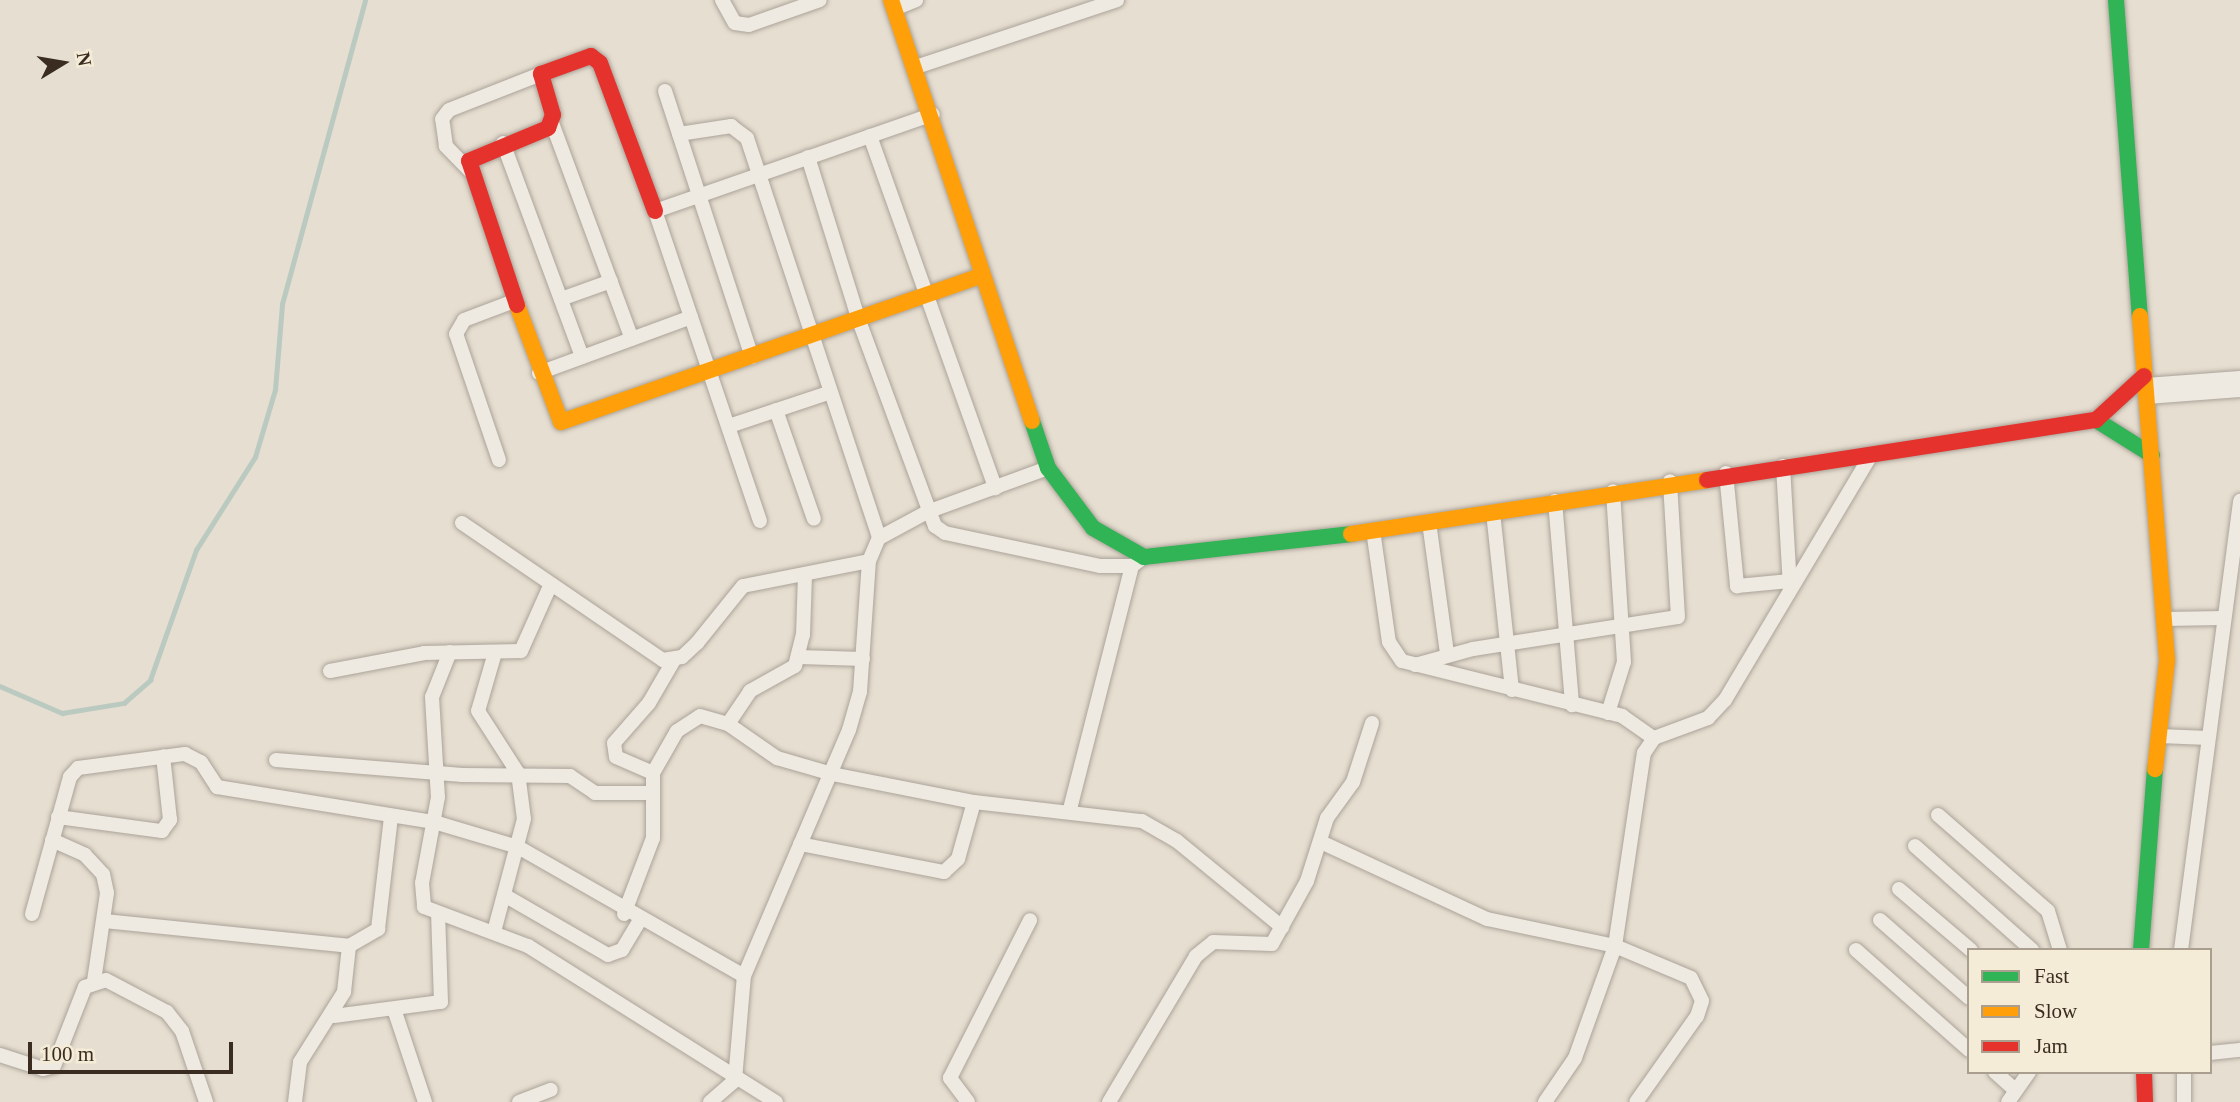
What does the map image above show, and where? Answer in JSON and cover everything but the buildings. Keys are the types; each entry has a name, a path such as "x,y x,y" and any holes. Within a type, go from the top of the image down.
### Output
{"street":[{"path":"722,0 735,23 749,25 785,6 820,0"},
{"path":"916,0 892,4 933,114 982,275 1048,468 1093,527 1138,561"},
{"path":"916,67 1117,0"},
{"path":"2116,0 2164,619 2160,736 2141,948"},
{"path":"760,521 711,372 655,211 600,63 584,56 449,110 442,119 446,146 470,171 554,415 571,422 711,372 810,335 982,275"},
{"path":"541,74 552,123 632,339"},
{"path":"665,91 752,357"},
{"path":"655,211 933,114"},
{"path":"470,171 476,153 552,123"},
{"path":"679,134 720,126 741,130 879,538"},
{"path":"870,136 995,488"},
{"path":"503,143 582,357"},
{"path":"808,157 858,318 927,512 945,533 1100,566 1429,522 1670,481 1871,455 2096,420 2146,386 2240,378"},
{"path":"561,299 611,281"},
{"path":"499,460 456,334 464,320 514,301"},
{"path":"539,373 691,317"},
{"path":"2146,386 2240,390"},
{"path":"729,426 828,393"},
{"path":"776,410 814,519"},
{"path":"2096,420 2152,456"},
{"path":"1545,1102 1575,1058 1615,946 1644,753 1654,738 1708,718 1725,700 1790,585 1871,455"},
{"path":"1783,466 1790,585"},
{"path":"727,1102 737,1081 744,976 832,774 860,692 869,561 879,538 927,512 1048,468"},
{"path":"1726,473 1737,586 1790,585"},
{"path":"1415,665 1447,654 1509,643 1669,621 1682,608 1670,481"},
{"path":"1608,713 1622,683 1623,626 1613,491"},
{"path":"1555,500 1572,705"},
{"path":"2181,948 2240,501"},
{"path":"1493,512 1513,691"},
{"path":"1429,522 1447,654"},
{"path":"462,523 649,652 674,660"},
{"path":"1373,530 1393,654 1415,665 1608,713 1640,724 1654,738"},
{"path":"653,773 616,757 614,743 640,717 674,660 697,643 734,590 869,561"},
{"path":"1070,809 1138,561"},
{"path":"728,724 750,691 783,677 799,657 805,575"},
{"path":"330,671 450,652 494,656 521,651 527,644 551,584"},
{"path":"2164,619 2224,618"},
{"path":"450,652 432,697 438,774 434,822 421,897 438,913 495,928 633,1010 737,1081 776,1102"},
{"path":"494,656 478,711 518,773 524,819 495,928"},
{"path":"799,657 863,659"},
{"path":"624,914 653,838 653,773 688,720 712,716 777,758 832,774 974,802 1070,809 1142,821 1282,927"},
{"path":"1109,1102 1196,956 1213,942 1236,940 1268,948 1282,927 1321,842 1327,818 1363,758 1372,723"},
{"path":"2160,736 2208,738"},
{"path":"58,817 162,831 170,820 163,756"},
{"path":"32,914 58,817 78,768 163,756 194,756 217,787 434,822 518,847 624,914 744,976"},
{"path":"276,760 438,774 518,773 570,776 605,795 651,793"},
{"path":"800,844 944,872 957,859 974,802"},
{"path":"1938,815 2048,911 2059,948"},
{"path":"104,922 349,946 378,929 391,816"},
{"path":"0,1055 43,1069 54,1066 79,999 94,981 107,893 97,863 52,840"},
{"path":"1321,842 1487,919 1615,946 1690,978 1702,1001 1636,1102"},
{"path":"1915,846 2030,948"},
{"path":"1899,888 1969,948"},
{"path":"504,895 608,954 622,950 639,922"},
{"path":"334,1016 395,1012 441,1002 438,913"},
{"path":"968,1102 950,1078 1030,920"},
{"path":"1880,920 1967,996"},
{"path":"295,1102 300,1062 334,1016 344,992 349,946"},
{"path":"1856,950 1967,1048"},
{"path":"94,981 121,984 167,1012 190,1048 206,1102"},
{"path":"395,1012 425,1102"},
{"path":"2212,1053 2240,1051"},
{"path":"1996,1074 2011,1096 2028,1074"},
{"path":"2144,1074 2145,1102"},
{"path":"2184,1074 2184,1102"},
{"path":"710,1102 737,1081"},
{"path":"519,1102 551,1090"}],"waterway":[{"path":"0,686 62,713 124,703 150,680 196,550 255,457 275,390 282,304 365,0"}],"traffic: fast":[{"path":"2116,0 2140,316"},
{"path":"2096,420 2152,455"},
{"path":"1032,421 1048,468 1093,528 1144,557 1351,534"},
{"path":"2141,948 2155,769"}],"traffic: slow":[{"path":"891,0 1032,421"},
{"path":"517,305 561,422 982,275"},
{"path":"2140,316 2167,661 2155,769"},
{"path":"1351,534 1707,480"}],"traffic: jam":[{"path":"517,305 469,161 548,128 553,115 541,74 591,56 600,63 655,211"},
{"path":"1707,480 2096,420 2144,376"},
{"path":"2144,1074 2145,1102"}]}
